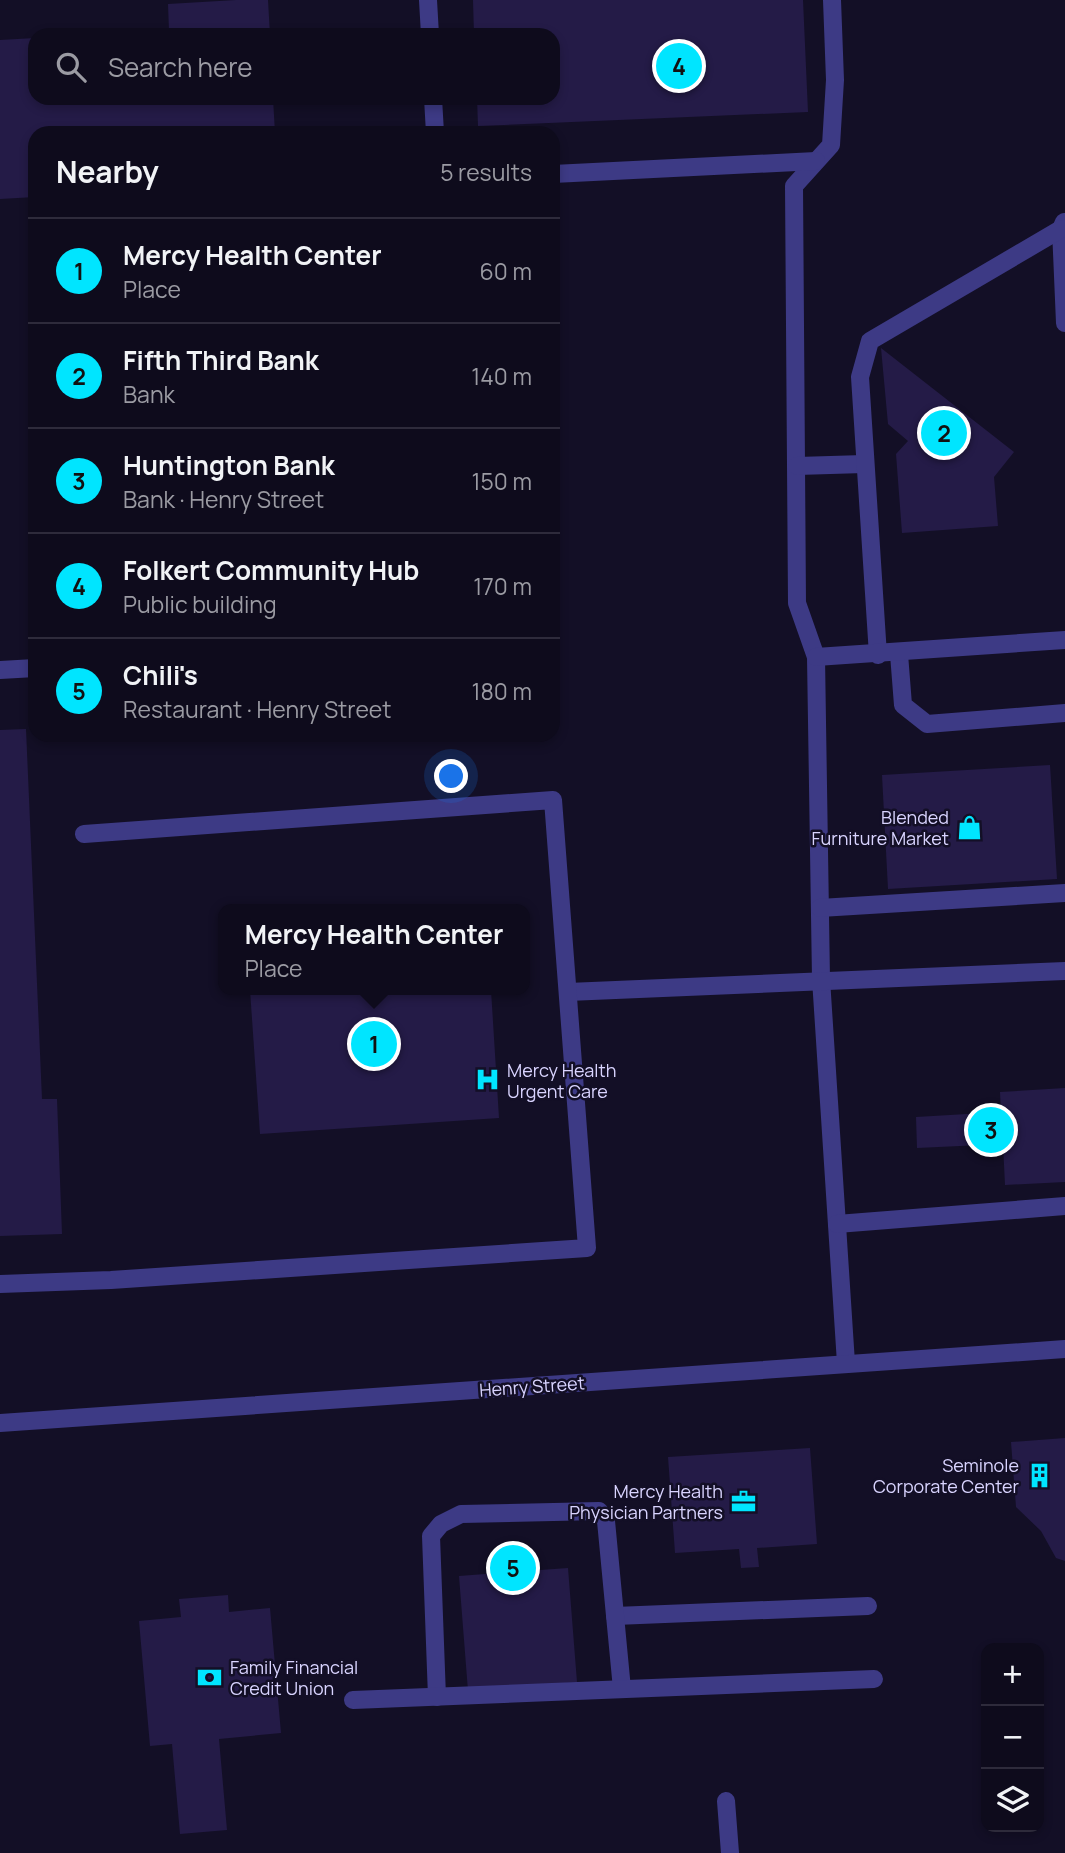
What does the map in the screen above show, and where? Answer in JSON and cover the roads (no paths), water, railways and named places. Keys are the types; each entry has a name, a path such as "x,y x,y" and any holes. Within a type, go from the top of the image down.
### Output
{"street":[{"path":"428,0 430,28"},
{"path":"832,0 835,80 831,145 794,186 797,603 816,657 821,979 846,1363"},
{"path":"433,105 435,126"},
{"path":"560,174 817,161"},
{"path":"1063,224 1065,323"},
{"path":"878,655 860,377 870,341 1063,224"},
{"path":"797,466 864,464"},
{"path":"816,657 878,655 1065,640"},
{"path":"900,653 903,705 927,724 1065,713"},
{"path":"0,670 28,668"},
{"path":"0,1284 111,1280 587,1248 553,800 84,834"},
{"path":"820,908 1065,893"},
{"path":"568,992 821,979 1065,971"},
{"path":"837,1224 1065,1206"},
{"name":"Henry Street","path":"0,1423 1065,1349"},
{"path":"437,1697 431,1536 440,1524 461,1514 599,1511 606,1521 622,1689"},
{"path":"615,1616 868,1605"},
{"path":"353,1700 874,1679"},
{"path":"726,1801 730,1853"}],"place":[{"name":"Folkert Community Hub","path":"679,66"},
{"name":"Fifth Third Bank","path":"944,433"},
{"name":"Blended Furniture Market","path":"969,827"},
{"name":"Mercy Health Center","path":"374,1044"},
{"name":"Mercy Health Urgent Care","path":"487,1080"},
{"name":"Huntington Bank","path":"991,1130"},
{"name":"Seminole Corporate Center","path":"1039,1475"},
{"name":"Mercy Health Physician Partners","path":"743,1501"},
{"name":"Chili's","path":"513,1568"},
{"name":"Family Financial Credit Union","path":"210,1677"}]}
